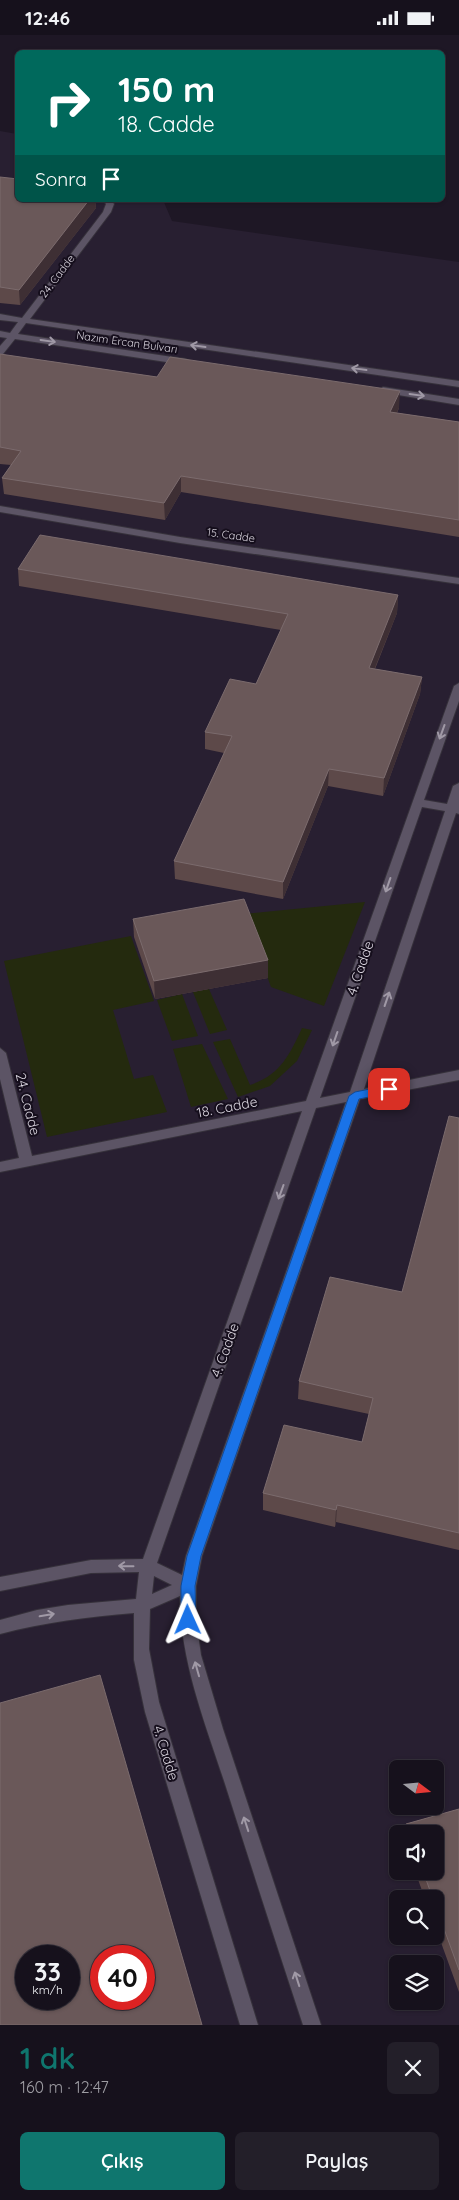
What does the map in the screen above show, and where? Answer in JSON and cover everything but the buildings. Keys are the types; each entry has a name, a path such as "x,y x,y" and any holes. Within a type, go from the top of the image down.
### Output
{"street":[{"name":"24. Cadde","path":"0,352 107,212 110,204 108,202"},
{"name":"Nazım Ercan Bulvarı","path":"0,317 459,384"},
{"name":"Nazım Ercan Bulvarı","path":"0,334 197,363"},
{"path":"372,389 459,401"},
{"name":"15. Cadde","path":"0,509 180,540 459,581"},
{"name":"4. Cadde","path":"250,2025 156,1722 146,1681 141,1641 142,1605 148,1567 459,686"},
{"path":"312,2025 215,1729 193,1655 188,1620 188,1586 194,1556 455,810 459,786"},
{"path":"417,802 455,810"},
{"name":"24. Cadde","path":"0,1053 27,1162"},
{"name":"18. Cadde","path":"0,1167 459,1075"},
{"path":"0,1584 96,1567 148,1567 188,1586"},
{"path":"0,1627 68,1611 142,1605 188,1586"}],"shaded area":[{"path":"0,131 15,134 15,202 164,202 172,221 459,262 459,2025 0,2025"}],"green space":[{"path":"365,902 324,1006 271,987 244,914"},
{"path":"131,936 154,1001 113,1010 134,1079 153,1075 167,1112 47,1137 4,961"},
{"path":"209,989 227,1030 210,1034 193,992"},
{"path":"182,994 198,1036 172,1041 157,1000"},
{"path":"302,1028 312,1030 297,1061 270,1086 238,1097 213,1042 230,1039 250,1085 269,1076 276,1070 288,1056"},
{"path":"202,1044 228,1099 191,1107 173,1049"}],"route":[{"path":"188,1620 188,1586 194,1556 355,1096 389,1089"}]}
